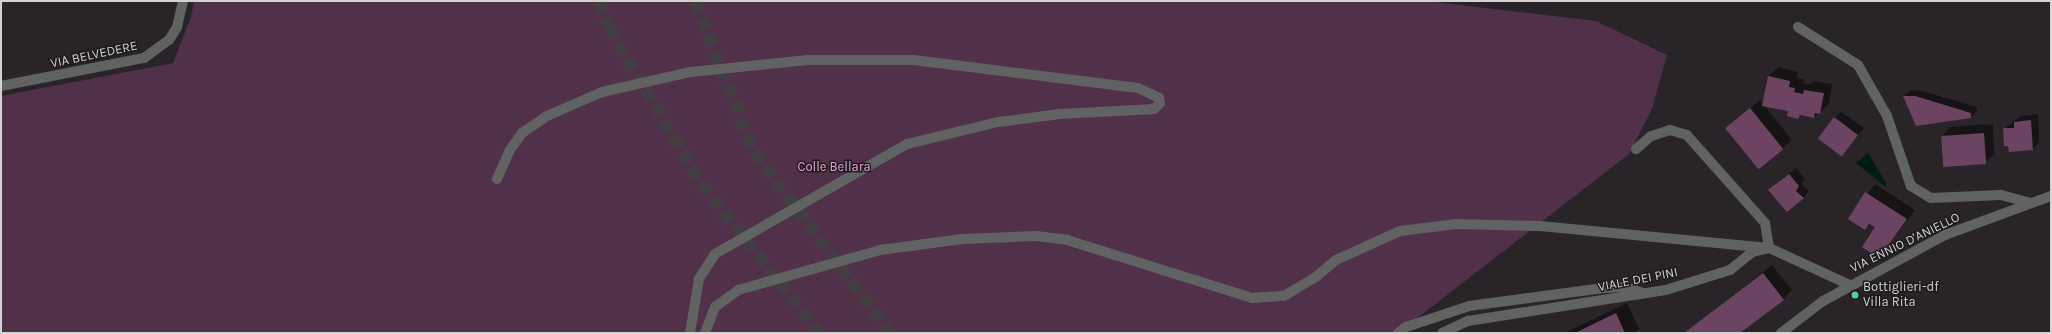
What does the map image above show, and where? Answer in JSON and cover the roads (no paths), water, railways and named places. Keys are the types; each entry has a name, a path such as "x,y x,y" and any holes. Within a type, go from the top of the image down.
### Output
{"street":[{"name":"VIA BELVEDERE","path":"1,86 144,58 169,40 177,27 183,1"},
{"path":"1798,27 1858,65 1887,116 1912,186 1931,198 2001,194 2030,203"},
{"path":"497,179 510,150 522,133 547,116 602,92 691,72 807,60 914,60 1138,88 1159,98 1160,103 1154,109 1060,114 998,122 907,144 715,254 699,279 690,333"},
{"path":"1636,149 1651,136 1670,130 1690,131 1765,223 1769,248"},
{"name":"VIA ENNIO D'ANIELLO","path":"1781,333 1823,301 1850,285 1946,235 2051,196"},
{"path":"705,333 715,307 738,290 880,250 962,240 1036,236 1067,240 1252,298 1284,296 1317,276 1336,260 1400,231 1457,224 1540,226 1769,248 1850,285"},
{"name":"VIALE DEI PINI","path":"1442,333 1468,321 1666,290 1730,270 1752,252 1769,248"},
{"path":"1398,333 1406,327 1477,305 1604,288 1629,287 1644,293"}],"tunnel":[{"path":"599,1 609,28 701,184 820,333"},
{"path":"695,1 754,152 890,333"}],"place":[{"name":"Bottiglieri-df Villa Rita","path":"1855,295"}],"park label":[{"name":"Colle Bellara","path":"834,167"}]}
